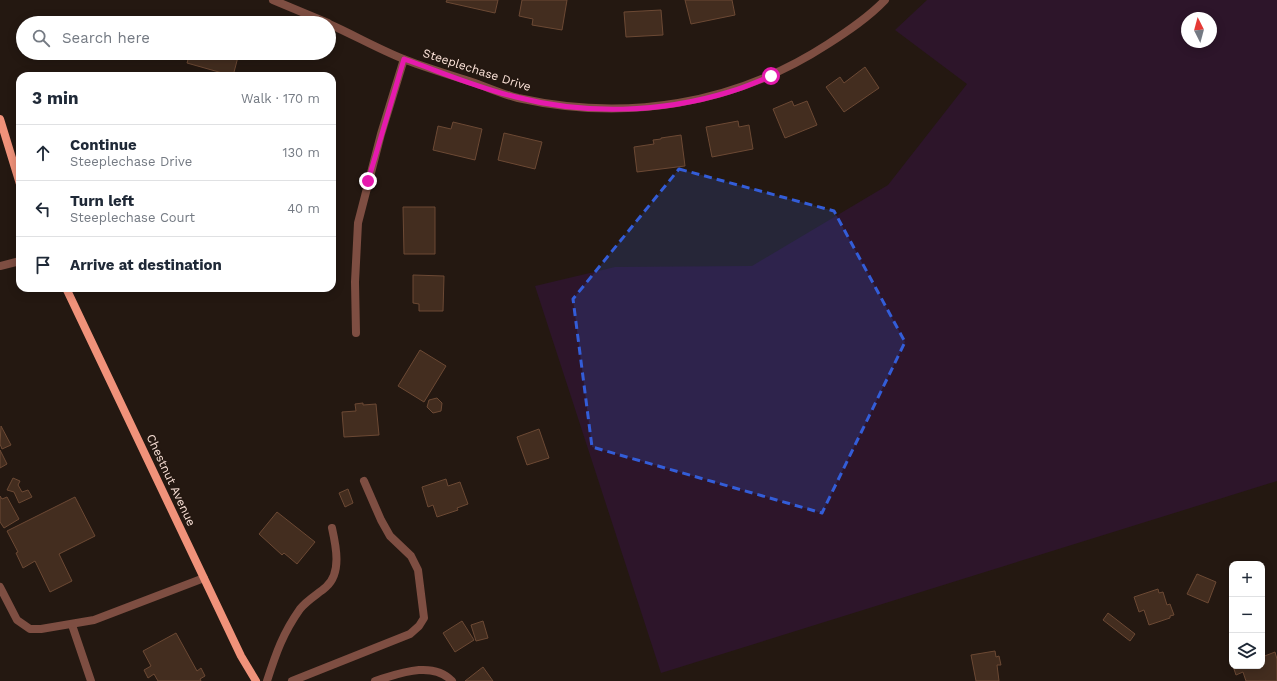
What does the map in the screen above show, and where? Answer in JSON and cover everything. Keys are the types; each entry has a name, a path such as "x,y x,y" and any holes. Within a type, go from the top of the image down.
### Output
{"street":[{"name":"Steeplechase Drive","path":"273,0 312,16"},
{"name":"Steeplechase Drive","path":"336,27 404,59 516,97 557,106 592,109 638,108 686,102 729,92 771,76 811,55 850,30 885,0"},
{"path":"356,333 355,282 358,222 381,134 404,59"},
{"path":"0,119 16,171"},
{"path":"0,266 16,262"},
{"name":"Chestnut Avenue","path":"68,292 241,656 256,681"},
{"path":"292,681 410,634 419,626 424,618 418,570 411,556 390,536 381,520 364,481"},
{"path":"266,681 279,643 291,623 302,607 328,586 334,575 337,553 332,528"},
{"path":"0,587 17,620 30,629 72,625 94,620 204,578"},
{"path":"72,625 91,681"},
{"path":"375,681 420,670 432,670 447,676 452,681"}],"highlighted area":[{"path":"679,169 834,211 905,342 822,513 592,447 573,299"}],"shaded area":[{"path":"927,0 1277,0 1277,481 661,673 535,286 615,267 752,266 888,185 967,84 895,30"}],"building":[{"path":"447,0 498,0 495,13 446,2"},
{"path":"522,0 567,0 562,30 532,25 533,19 519,16"},
{"path":"685,0 732,0 735,15 691,24"},
{"path":"661,10 663,35 626,37 624,12"},
{"path":"188,60 237,60 234,72 219,72 187,63"},
{"path":"865,67 879,88 844,112 826,87 840,77 844,83"},
{"path":"792,101 794,106 807,101 817,125 785,138 773,109"},
{"path":"738,121 739,127 749,125 753,149 712,157 706,127"},
{"path":"453,122 482,129 475,160 433,150 438,126 451,129"},
{"path":"504,133 542,142 535,169 498,160"},
{"path":"681,135 685,166 637,172 634,147 654,144 653,140"},
{"path":"403,207 435,207 435,254 404,254"},
{"path":"413,275 444,276 443,311 419,311 419,304 413,303"},
{"path":"420,350 446,366 424,402 398,386"},
{"path":"437,398 442,403 441,411 433,413 427,407 429,400"},
{"path":"363,403 363,405 376,404 379,435 344,437 342,412 356,411 355,404"},
{"path":"1,426 11,445 2,449 0,444"},
{"path":"539,429 549,458 527,465 517,437"},
{"path":"0,450 7,464 0,468"},
{"path":"13,478 20,481 18,485 22,492 28,490 32,497 19,503 14,492 7,490"},
{"path":"446,479 448,486 460,482 468,504 457,508 458,510 437,517 433,505 428,507 422,487"},
{"path":"348,489 353,503 345,507 339,493"},
{"path":"0,496 2,499 7,497 19,519 4,528 0,522"},
{"path":"75,497 95,536 59,554 72,581 50,592 35,561 23,568 16,553 18,552 7,531"},
{"path":"277,512 315,542 297,564 284,553 282,555 259,534"},
{"path":"1197,574 1216,582 1208,603 1187,594"},
{"path":"1158,589 1159,593 1163,592 1167,605 1170,604 1174,615 1170,616 1170,618 1149,625 1144,610 1139,612 1134,597"},
{"path":"1108,613 1135,634 1130,641 1103,620"},
{"path":"462,621 474,640 455,652 443,633"},
{"path":"483,621 488,638 476,641 471,625"},
{"path":"176,633 197,671 201,668 205,676 200,679 201,681 158,681 154,674 148,678 144,670 151,666 143,651"},
{"path":"995,651 996,657 999,656 1001,665 997,665 999,681 976,681 971,655"},
{"path":"1275,652 1277,659 1277,681 1246,681 1243,672 1236,675 1234,669 1265,669 1265,656"},
{"path":"483,667 493,681 465,681"}],"route":[{"path":"368,181 404,59 516,97 557,106 592,109 638,108 686,102 729,92 771,76"}]}
